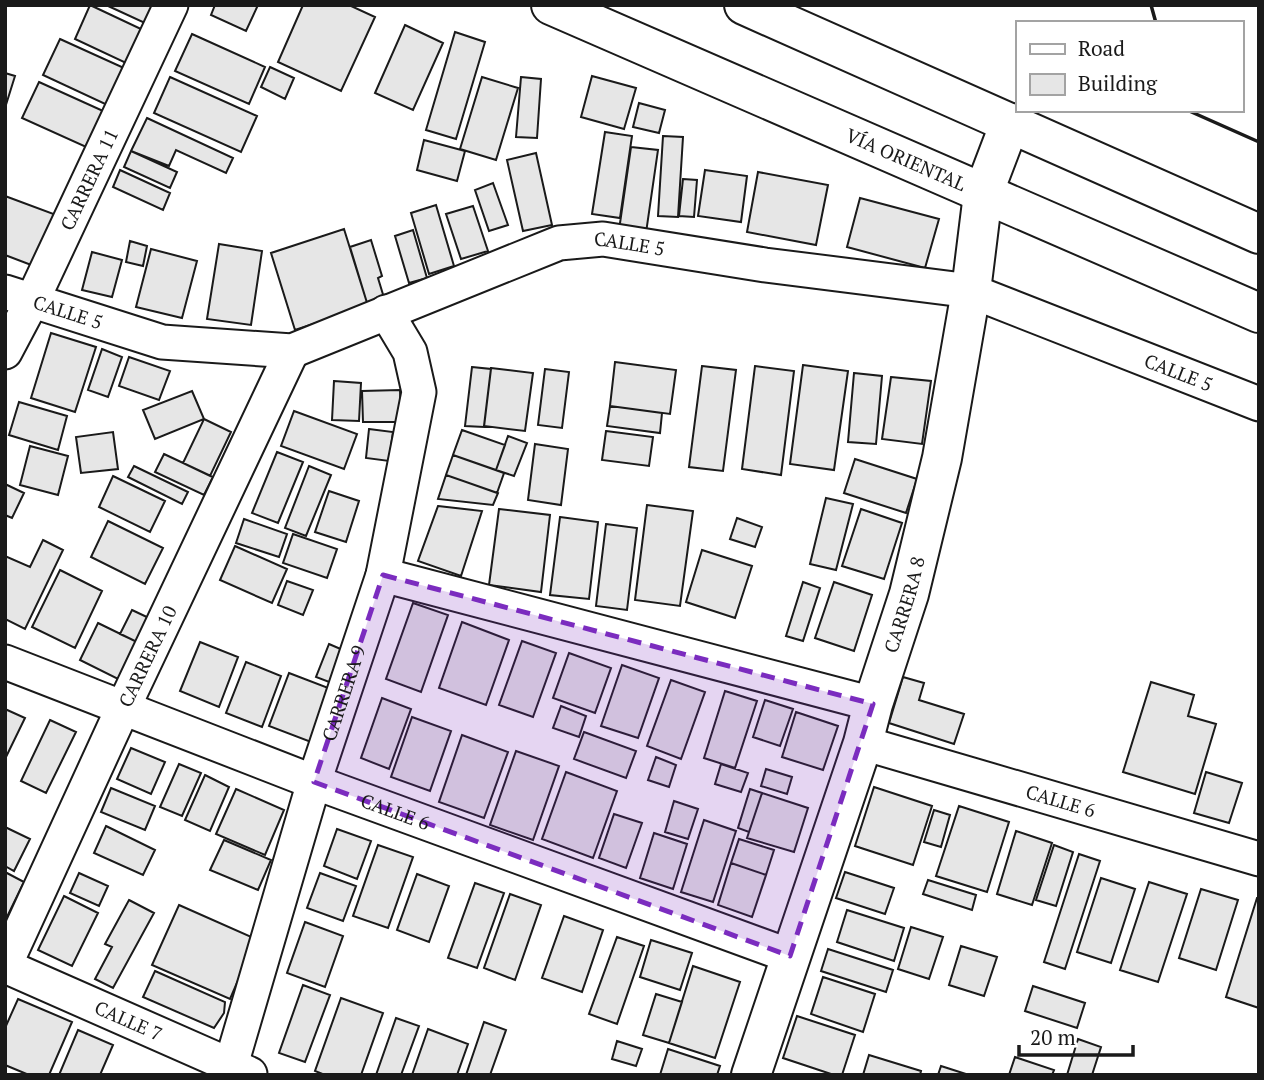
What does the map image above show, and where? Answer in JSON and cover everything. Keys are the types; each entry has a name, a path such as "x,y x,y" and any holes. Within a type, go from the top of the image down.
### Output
{"main road":[{"name":"VÍA ORIENTAL","path":"551,5 1259,313"},
{"path":"744,5 1259,234"},
{"name":"CARRERA 8","path":"751,1075 863,743 909,594 942,458 971,291 984,194 1010,122"}],"street":[{"name":"CARRERA 11","path":"5,352 18,297 171,5"},
{"name":"CALLE 5","path":"18,297 162,342 292,351 559,243 603,239 765,265 971,291 1259,404"},
{"name":"CARRERA 9","path":"236,1072 313,782 383,575 419,392 410,352 386,312"},
{"name":"CARRERA 10","path":"5,965 292,351"},
{"path":"383,575 873,704"},
{"name":"CALLE 6","path":"5,662 313,782 790,956"},
{"name":"CALLE 6","path":"863,743 1259,859"},
{"name":"CALLE 7","path":"5,965 236,1072"}],"highlighted area":[{"path":"383,575 873,704 790,956 314,782"}],"building":[{"path":"90,5 141,29 126,63 75,39"},
{"path":"106,5 156,5 147,24"},
{"path":"215,5 258,5 246,31 211,15"},
{"path":"303,5 349,5 375,17 341,91 278,62"},
{"path":"405,25 443,43 413,110 375,93"},
{"path":"455,32 485,42 456,139 426,130"},
{"path":"192,34 265,67 249,104 175,71"},
{"path":"60,39 135,73 118,110 43,75"},
{"path":"270,67 294,78 285,99 261,87"},
{"path":"5,73 15,76 5,108"},
{"path":"592,76 636,88 624,129 581,117"},
{"path":"170,77 257,116 241,152 154,113"},
{"path":"482,77 518,88 496,160 460,149"},
{"path":"521,77 541,79 537,138 516,137"},
{"path":"39,82 112,115 95,151 22,118"},
{"path":"639,103 665,110 659,133 633,127"},
{"path":"147,118 233,158 226,173 176,150 169,166 131,151"},
{"path":"605,132 632,136 620,218 592,214"},
{"path":"663,136 683,137 678,217 658,216"},
{"path":"424,140 465,151 457,181 417,170"},
{"path":"631,147 658,150 646,233 619,230"},
{"path":"131,151 177,172 170,188 124,167"},
{"path":"536,153 552,225 523,231 507,160"},
{"path":"120,170 170,193 163,210 113,187"},
{"path":"705,170 747,176 741,222 698,216"},
{"path":"758,172 828,185 816,245 747,232"},
{"path":"683,179 697,180 694,217 679,216"},
{"path":"493,183 508,225 489,231 475,190"},
{"path":"5,196 59,216 39,268 5,255"},
{"path":"860,198 939,219 925,268 847,247"},
{"path":"436,205 454,266 429,274 411,213"},
{"path":"473,206 488,251 461,259 446,214"},
{"path":"344,229 368,306 295,330 271,253"},
{"path":"413,230 427,278 409,283 395,236"},
{"path":"371,240 382,276 378,278 385,301 368,306 350,247"},
{"path":"130,241 147,246 143,266 126,262"},
{"path":"219,244 262,251 251,325 207,319"},
{"path":"151,249 197,261 182,318 136,307"},
{"path":"92,252 122,260 112,297 82,290"},
{"path":"51,333 96,347 75,412 31,398"},
{"path":"102,349 122,357 108,397 88,390"},
{"path":"129,357 170,371 159,400 119,386"},
{"path":"615,362 676,370 670,414 610,406"},
{"path":"803,365 848,371 834,470 790,464"},
{"path":"702,366 736,370 723,471 689,467"},
{"path":"755,366 794,371 781,475 742,469"},
{"path":"472,367 491,369 484,427 465,426"},
{"path":"491,368 533,373 525,431 484,426"},
{"path":"545,369 569,372 562,428 538,425"},
{"path":"854,373 882,376 876,444 848,442"},
{"path":"891,377 931,381 922,444 882,439"},
{"path":"334,381 361,383 359,421 332,420"},
{"path":"400,390 401,422 363,422 362,391"},
{"path":"192,391 204,419 155,439 143,410"},
{"path":"19,402 67,416 58,450 9,435"},
{"path":"610,406 662,413 660,433 607,426"},
{"path":"294,411 357,434 344,469 281,446"},
{"path":"204,419 231,432 210,476 183,463"},
{"path":"369,429 393,432 389,461 366,458"},
{"path":"462,430 505,445 496,470 453,455"},
{"path":"606,431 653,437 649,466 602,460"},
{"path":"113,432 118,469 81,473 76,437"},
{"path":"508,436 527,443 514,476 496,470"},
{"path":"535,444 568,449 561,505 528,500"},
{"path":"30,446 68,456 58,495 20,485"},
{"path":"277,452 303,462 278,523 252,513"},
{"path":"164,454 213,477 204,495 155,472"},
{"path":"453,455 504,473 497,493 446,475"},
{"path":"855,459 917,479 906,513 844,493"},
{"path":"134,466 188,492 182,504 128,477"},
{"path":"309,466 331,475 306,536 285,528"},
{"path":"446,475 498,493 493,505 438,499"},
{"path":"113,476 165,501 150,532 99,507"},
{"path":"5,484 24,493 12,518 5,515"},
{"path":"329,491 359,501 346,542 315,532"},
{"path":"826,498 853,504 836,570 810,564"},
{"path":"647,505 693,511 680,606 635,600"},
{"path":"438,506 482,511 461,576 418,561"},
{"path":"499,509 550,515 541,592 489,585"},
{"path":"861,509 902,523 884,579 842,566"},
{"path":"560,517 598,522 589,599 550,595"},
{"path":"737,518 762,527 755,547 730,539"},
{"path":"244,519 287,534 279,557 236,543"},
{"path":"108,521 163,548 145,584 91,557"},
{"path":"606,524 637,528 627,610 596,606"},
{"path":"293,534 337,549 327,578 283,563"},
{"path":"43,540 63,550 25,629 5,619 5,556 30,567"},
{"path":"235,546 287,569 272,603 220,580"},
{"path":"702,550 752,566 735,618 686,602"},
{"path":"60,570 102,591 75,648 32,627"},
{"path":"287,581 313,590 303,615 278,605"},
{"path":"803,582 820,588 803,641 786,636"},
{"path":"834,582 872,595 854,651 815,638"},
{"path":"413,603 448,615 421,692 386,679"},
{"path":"132,610 149,618 137,642 120,634"},
{"path":"462,622 509,640 486,705 439,688"},
{"path":"98,623 137,642 118,679 80,660"},
{"path":"522,641 556,653 533,717 499,705"},
{"path":"200,642 238,657 219,707 180,691"},
{"path":"329,644 350,653 337,685 316,677"},
{"path":"569,653 611,668 595,713 553,698"},
{"path":"246,662 281,676 262,727 226,713"},
{"path":"622,665 659,678 638,738 601,726"},
{"path":"289,673 331,689 311,742 269,726"},
{"path":"903,677 924,683 919,700 964,714 954,744 889,723"},
{"path":"671,680 705,692 681,759 647,746"},
{"path":"1151,682 1194,695 1188,716 1216,724 1195,794 1123,772"},
{"path":"725,691 757,701 735,768 704,758"},
{"path":"382,698 411,709 389,769 361,758"},
{"path":"765,700 793,709 780,746 753,737"},
{"path":"561,706 586,716 579,737 553,728"},
{"path":"5,709 25,718 5,759"},
{"path":"796,712 838,726 823,770 782,757"},
{"path":"412,717 451,731 430,791 391,777"},
{"path":"50,720 76,732 46,793 21,781"},
{"path":"584,732 636,751 626,778 574,759"},
{"path":"462,735 508,752 484,818 439,802"},
{"path":"131,748 165,762 151,794 117,779"},
{"path":"516,751 559,766 533,840 490,825"},
{"path":"656,757 676,765 669,787 648,780"},
{"path":"179,764 201,773 182,816 160,807"},
{"path":"721,764 748,773 741,792 715,784"},
{"path":"766,769 792,777 787,794 761,786"},
{"path":"566,772 617,791 593,858 542,839"},
{"path":"1206,772 1242,783 1229,823 1194,813"},
{"path":"205,775 229,787 210,831 185,820"},
{"path":"874,787 932,806 913,865 855,846"},
{"path":"111,788 155,806 145,830 101,812"},
{"path":"236,789 284,810 265,855 216,834"},
{"path":"750,789 762,793 749,832 738,828"},
{"path":"762,793 808,808 794,852 747,838"},
{"path":"674,801 698,809 688,839 665,832"},
{"path":"959,806 1009,822 987,892 936,876"},
{"path":"934,810 950,815 941,847 924,842"},
{"path":"614,814 642,823 626,868 599,858"},
{"path":"704,820 736,831 713,902 681,892"},
{"path":"106,826 155,850 143,875 94,853"},
{"path":"5,827 30,839 14,871 5,866"},
{"path":"337,829 371,841 357,879 324,866"},
{"path":"1016,831 1052,843 1032,905 997,894"},
{"path":"654,833 687,844 673,889 640,878"},
{"path":"739,839 774,850 766,875 731,863"},
{"path":"224,840 271,860 258,890 210,870"},
{"path":"378,845 413,857 388,928 353,916"},
{"path":"1054,845 1073,852 1056,906 1036,900"},
{"path":"1079,854 1100,861 1065,969 1044,962"},
{"path":"731,863 766,875 752,917 718,905"},
{"path":"5,872 24,882 5,921"},
{"path":"845,872 894,888 885,914 836,898"},
{"path":"79,873 108,886 99,906 70,893"},
{"path":"320,873 356,886 343,921 307,908"},
{"path":"417,874 449,886 429,942 397,930"},
{"path":"1101,878 1135,889 1111,963 1077,952"},
{"path":"928,880 976,895 972,910 923,894"},
{"path":"1149,882 1187,894 1158,982 1120,970"},
{"path":"475,883 504,893 477,968 448,958"},
{"path":"1201,889 1238,900 1216,970 1179,958"},
{"path":"510,894 541,905 515,980 484,968"},
{"path":"64,896 98,913 72,966 38,950"},
{"path":"1259,898 1259,1008 1226,997"},
{"path":"129,900 154,913 113,988 95,979 112,947 105,944"},
{"path":"179,905 256,939 230,999 152,965"},
{"path":"847,910 904,928 894,961 837,942"},
{"path":"564,916 603,930 582,992 542,978"},
{"path":"305,922 343,936 325,987 287,973"},
{"path":"911,927 943,937 929,979 898,969"},
{"path":"617,937 644,946 617,1024 589,1014"},
{"path":"651,940 692,953 680,990 640,977"},
{"path":"961,946 997,957 984,996 949,985"},
{"path":"828,949 893,970 886,992 821,971"},
{"path":"693,966 740,982 715,1058 669,1043"},
{"path":"155,971 225,1002 224,1013 214,1028 143,997"},
{"path":"823,977 875,994 863,1032 811,1014"},
{"path":"303,985 330,995 305,1062 279,1053"},
{"path":"1033,986 1085,1003 1077,1028 1025,1011"},
{"path":"656,994 682,1002 669,1043 643,1035"},
{"path":"341,998 383,1013 361,1075 325,1075 315,1071"},
{"path":"18,999 72,1022 49,1075 29,1075 5,1065 5,1028"},
{"path":"797,1016 855,1035 842,1075 834,1075 783,1058"},
{"path":"396,1018 419,1026 401,1075 376,1075"},
{"path":"484,1022 506,1030 490,1075 466,1075"},
{"path":"428,1029 468,1044 457,1075 412,1075"},
{"path":"78,1030 113,1045 100,1075 59,1075"},
{"path":"1078,1039 1101,1047 1092,1075 1067,1075"},
{"path":"617,1041 642,1049 636,1066 612,1059"},
{"path":"668,1049 720,1066 717,1075 660,1075"},
{"path":"869,1055 921,1071 920,1075 863,1075"},
{"path":"1015,1057 1054,1070 1052,1075 1009,1075"},
{"path":"941,1066 969,1075 938,1075"}],"wall":[{"path":"1151,5 1155,21"},
{"path":"1192,112 1259,142"}]}
